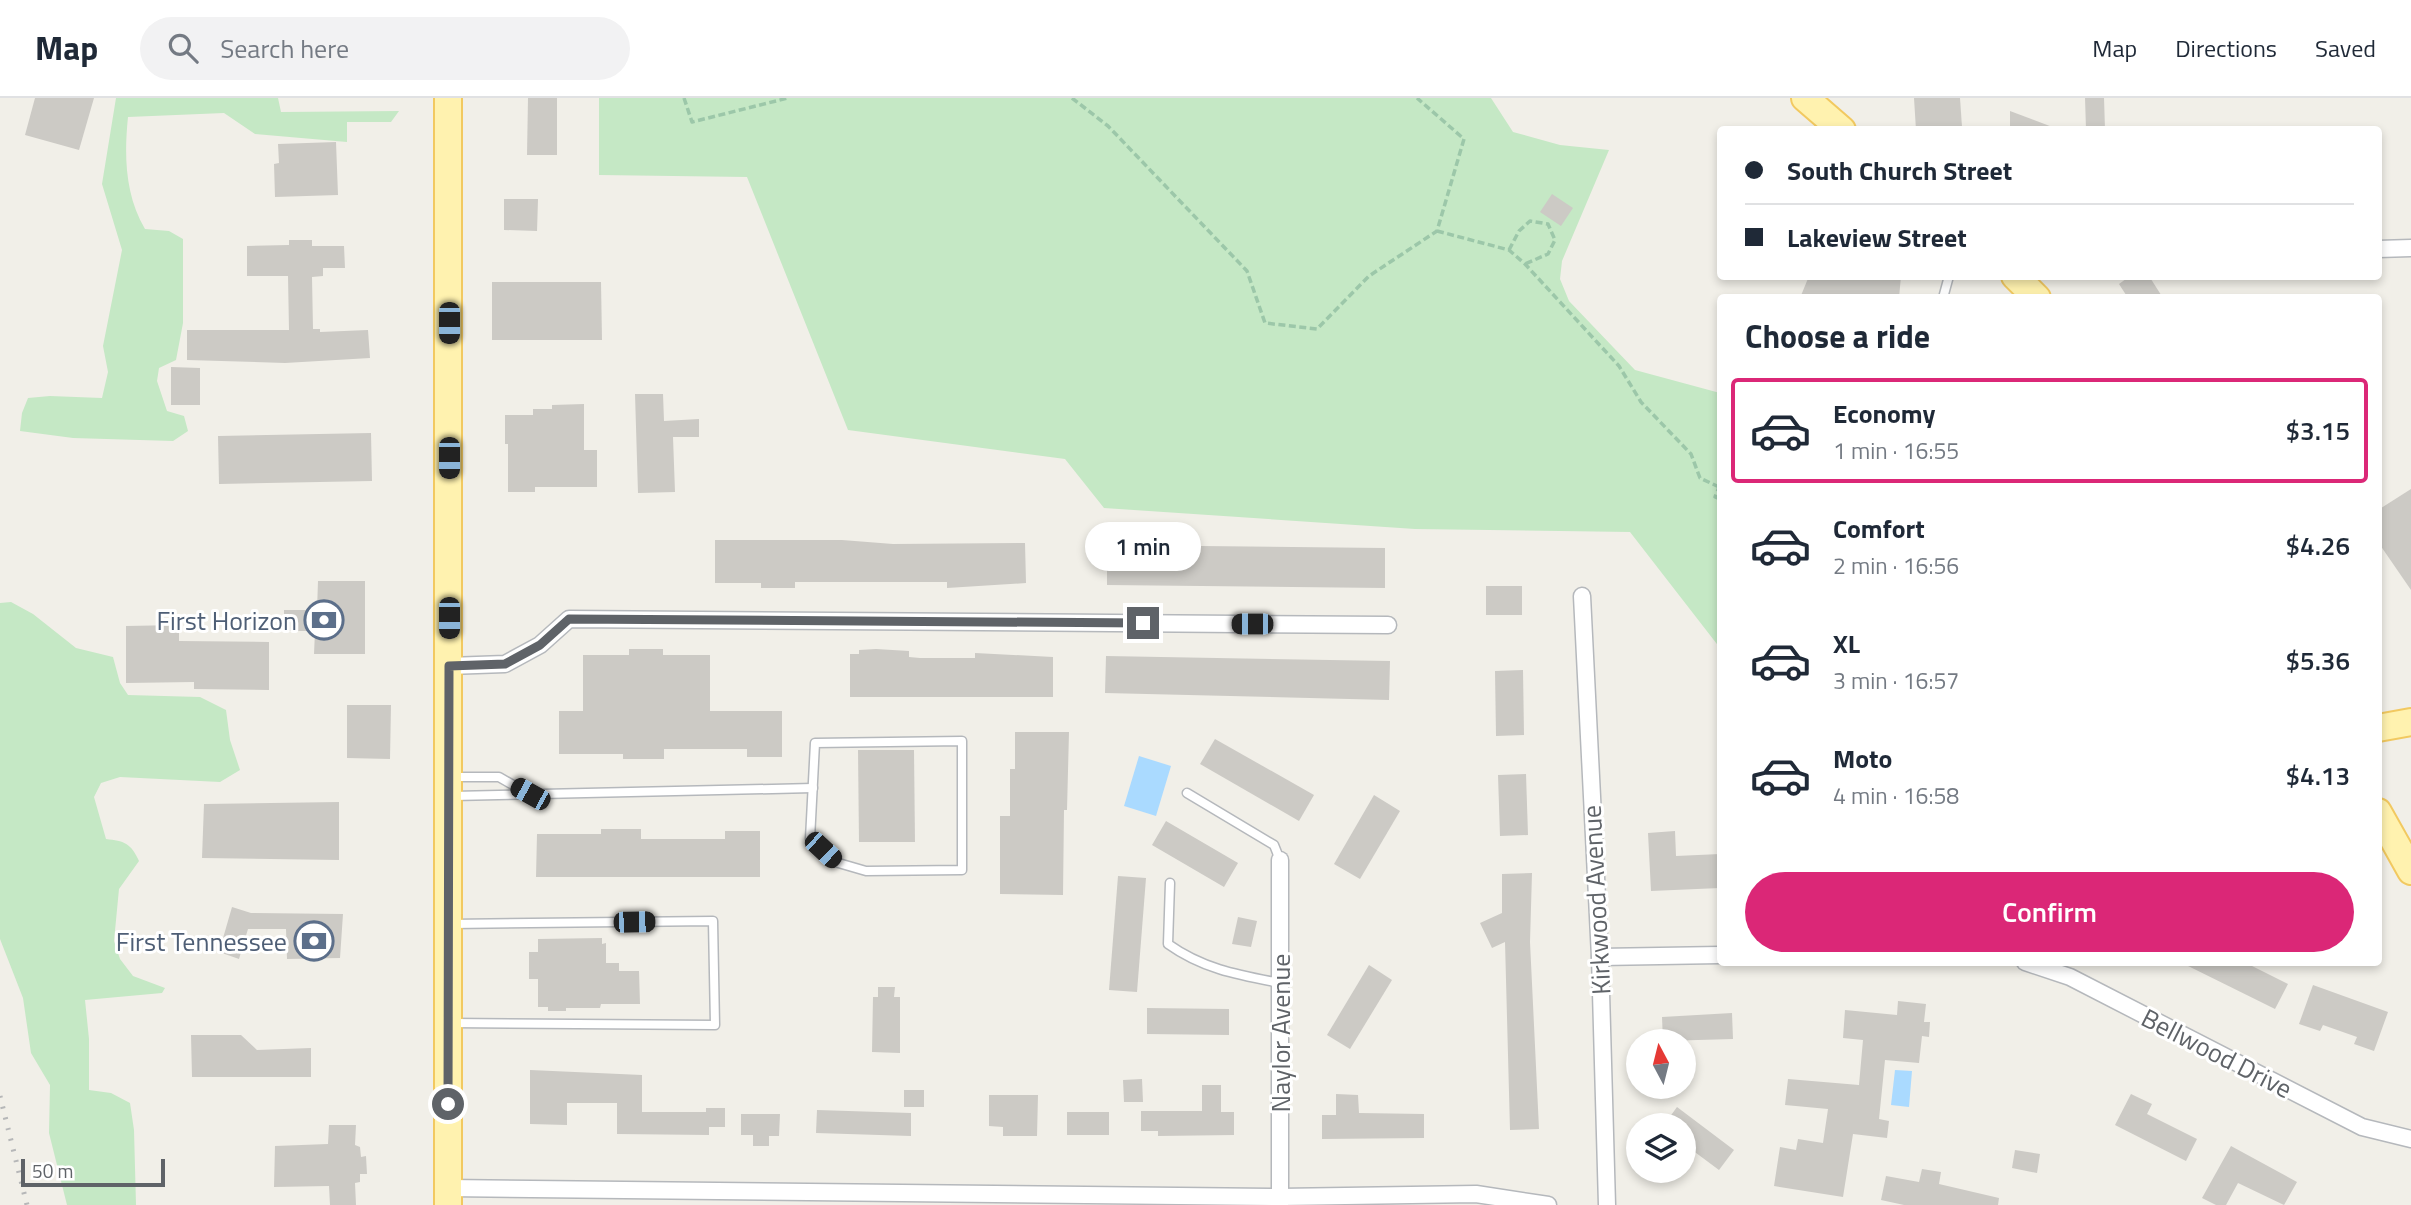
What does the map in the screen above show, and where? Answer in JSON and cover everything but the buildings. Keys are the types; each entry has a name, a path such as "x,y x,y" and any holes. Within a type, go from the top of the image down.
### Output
{"main road":[{"path":"448,98 448,1196"},
{"path":"1805,98 1837,126"},
{"path":"2382,727 2411,722"},
{"path":"2382,818 2411,871"}],"street":[{"path":"2382,249 2411,248"},
{"name":"Kirkwood Avenue","path":"1582,596 1600,957 1607,1205"},
{"path":"449,666 505,664 540,645 569,619 1388,625"},
{"name":"Naylor Avenue","path":"1280,860 1280,1201"},
{"path":"1600,957 1717,955"},
{"name":"Bellwood Drive","path":"2037,966 2070,977 2362,1127 2411,1139"},
{"path":"448,1196 1280,1201 1476,1194 1548,1205"}],"lane":[{"path":"962,741 962,870 866,871 835,862 810,839 813,788 815,743 962,741"},
{"path":"449,786 499,777 530,794"},
{"path":"449,786 530,794 813,788"},
{"path":"1187,793 1274,845 1280,860"},
{"path":"1170,883 1168,944 1190,960 1223,973 1280,983"},
{"path":"448,925 713,921 715,1026 448,1023"}],"path":[{"path":"684,98 692,122 788,98"},
{"path":"1072,98 1108,127 1247,271 1265,323 1317,329 1369,276 1437,231 1464,139 1417,98"},
{"path":"1509,250 1519,230 1530,221 1548,224 1555,240 1548,254 1525,264"},
{"path":"1437,231 1509,250 1525,264 1619,366 1641,402 1691,454 1700,478 1717,485"}],"green space":[{"path":"116,98 278,98 281,112 399,111 391,122 347,122 347,142 255,134 224,113 128,117 128,175 138,216 145,229 169,231 183,239 183,323 176,360 159,368 157,381 167,411 184,416 188,431 173,441 73,438 20,431 22,413 28,398 102,398 108,372 103,346 122,250 102,184"},
{"path":"599,98 1491,98 1513,132 1560,145 1609,150 1562,261 1560,279 1569,301 1635,370 1717,392 1717,644 1630,532 1415,529 1104,508 1065,459 848,430 747,177 599,175"},
{"path":"11,602 33,614 76,648 113,657 120,683 128,695 200,697 226,710 230,740 240,770 220,782 120,777 101,783 94,797 106,839 126,844 139,861 119,889 114,941 120,959 133,976 165,988 162,993 85,1000 89,1039 89,1090 111,1093 130,1103 134,1130 136,1205 67,1205 49,1133 50,1085 31,1053 23,998 0,939 0,603"}],"water":[{"path":"1139,756 1171,766 1156,816 1124,806"},
{"path":"1895,1070 1912,1071 1909,1107 1891,1105"}],"railway":[{"path":"0,1096 27,1205"}],"place":[{"name":"First Horizon","path":"324,620"},
{"name":"First Tennessee","path":"314,941"}],"route":[{"path":"448,1104 449,666 505,664 540,645 569,619 1143,623"}]}
